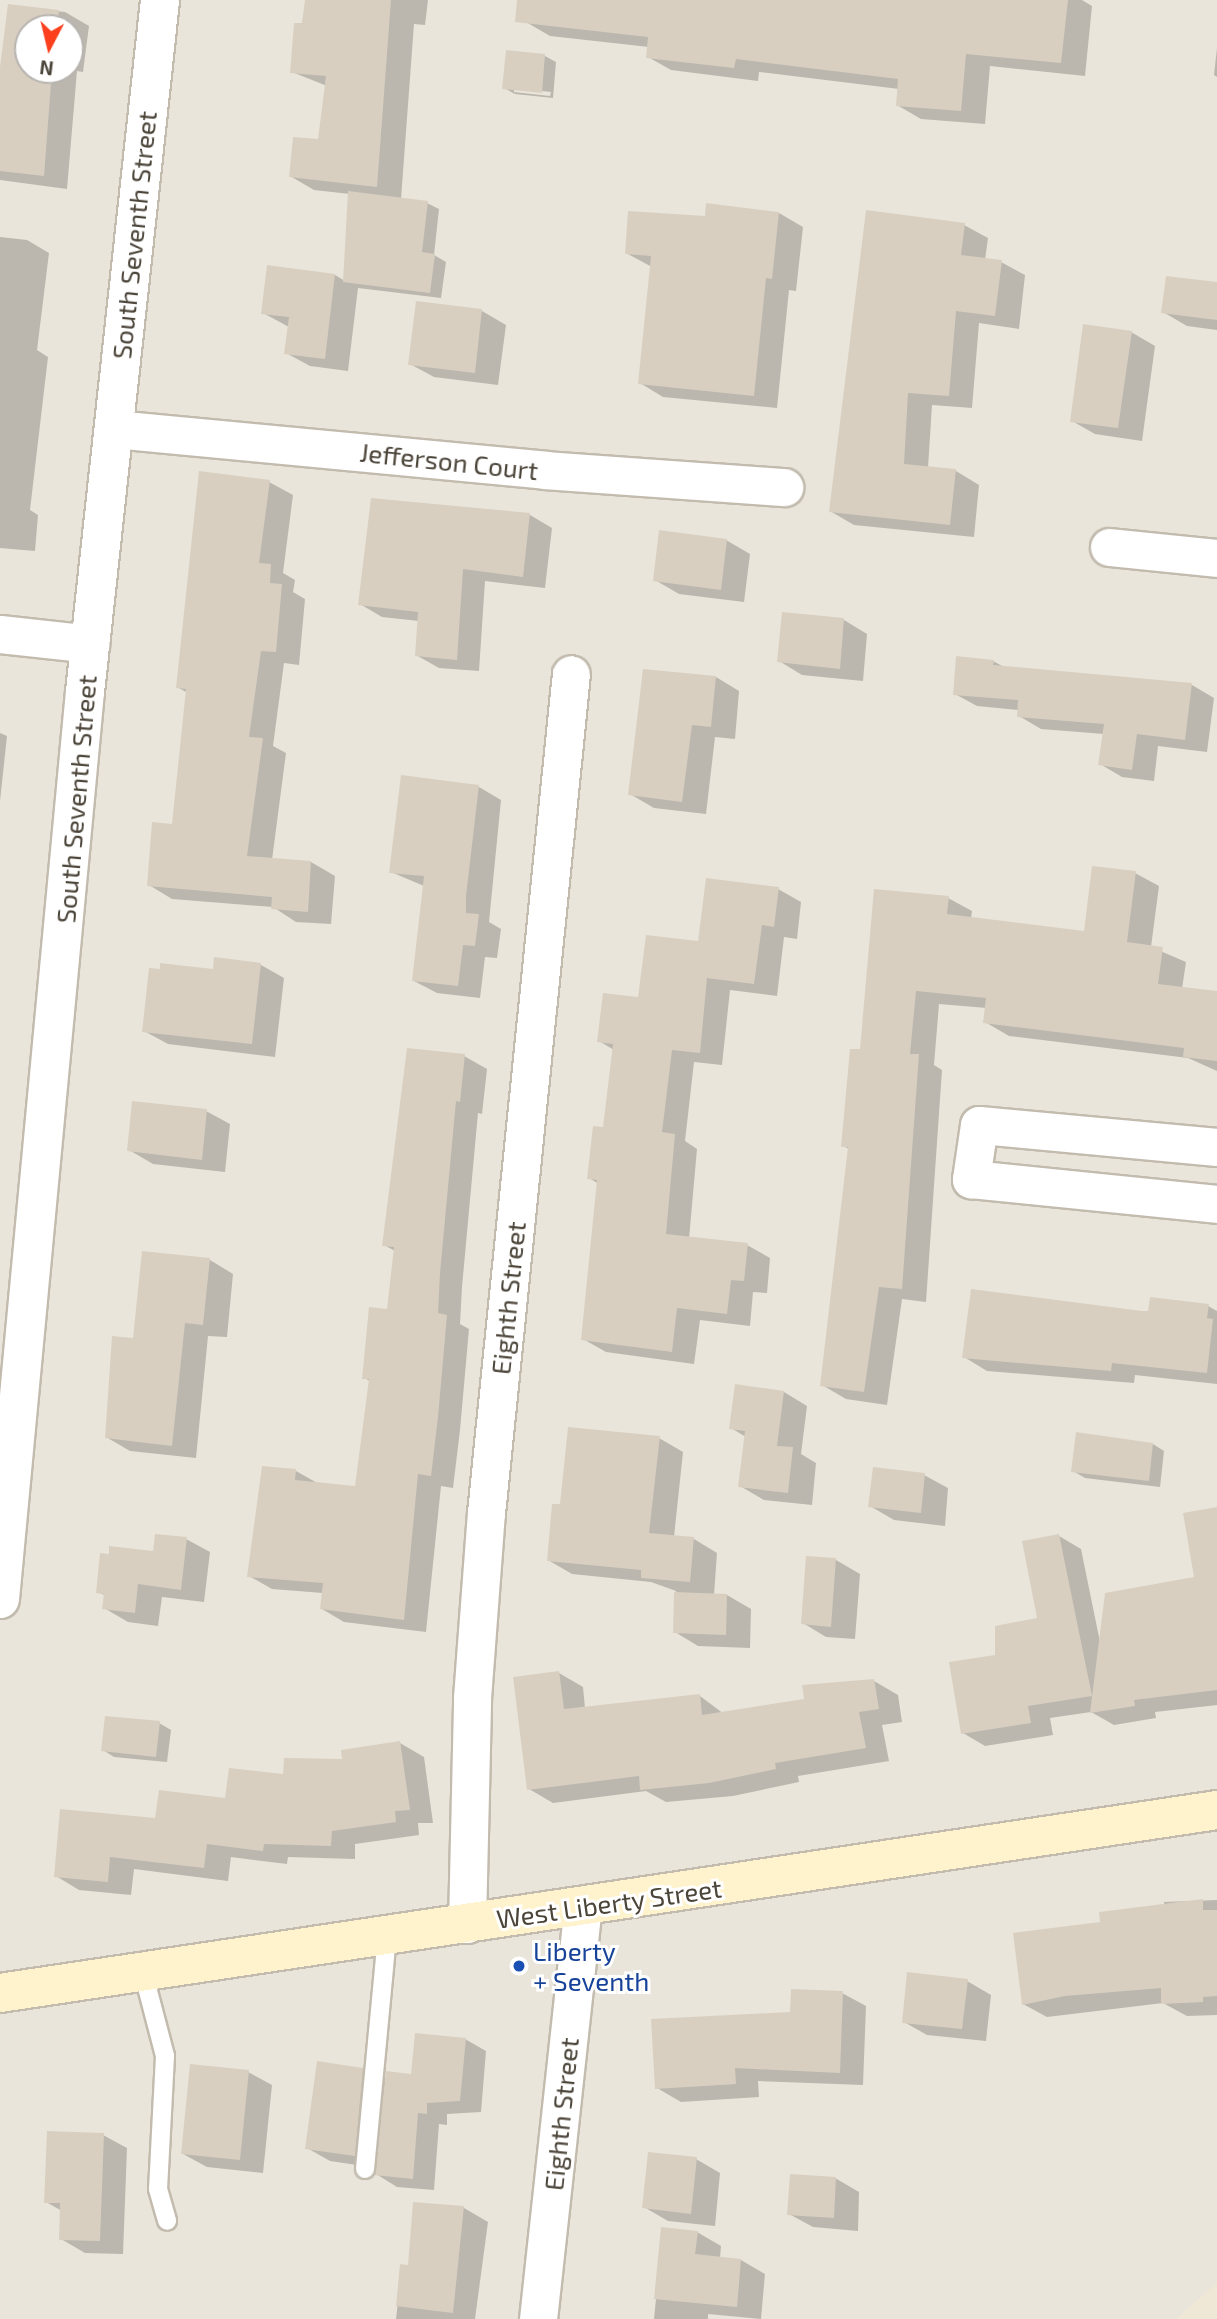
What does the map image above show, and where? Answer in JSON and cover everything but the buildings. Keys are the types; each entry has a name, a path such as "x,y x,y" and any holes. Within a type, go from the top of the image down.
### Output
{"main road":[{"name":"West Liberty Street","path":"0,1993 583,1908 1217,1810"}],"street":[{"name":"South Seventh Street","path":"0,1599 6,1478 90,644 160,0"},
{"name":"Jefferson Court","path":"114,429 545,470 784,487"},
{"path":"1109,547 1217,558"},
{"path":"0,634 90,644"},
{"name":"Eighth Street","path":"467,1924 472,1698 486,1513 571,674"},
{"path":"1217,1147 979,1125 971,1179 1217,1204"},
{"name":"Eighth Street","path":"538,2319 583,1908"}],"lane":[{"path":"365,2169 387,1936"},
{"path":"143,1972 165,2056 158,2189 167,2221"}],"shaded area":[{"path":"0,0 1217,0 1217,2319 0,2319"},
{"path":"1217,2283 1217,2319 1176,2319"}],"place":[{"name":"Liberty + Seventh","path":"519,1966"}]}
